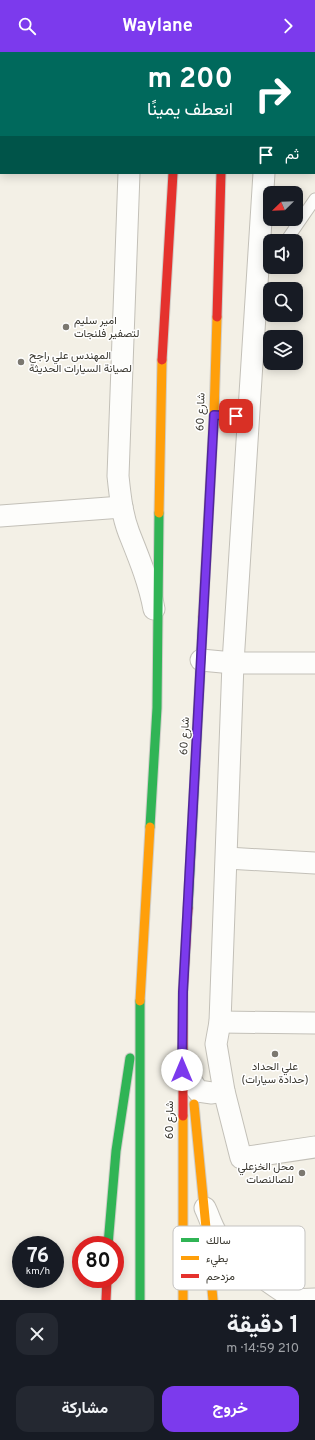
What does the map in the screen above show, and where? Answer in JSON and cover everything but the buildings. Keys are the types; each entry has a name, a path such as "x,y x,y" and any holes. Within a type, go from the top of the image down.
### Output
{"highway":[{"path":"140,1300 140,992 157,708 160,391 173,174"},
{"name":"شارع 60","path":"183,1226 183,992 214,415 221,174"},
{"path":"214,415 248,416"},
{"path":"108,1236 110,1195 118,1124 140,992"},
{"path":"183,992 207,1226"},
{"path":"106,1300 107,1288"},
{"path":"212,1290 213,1300"}],"street":[{"path":"129,174 118,460 122,508 129,532 140,556 152,594 158,629"},
{"path":"264,174 233,663 220,1022 216,1044 224,1091 241,1158 315,1147"},
{"path":"0,516 122,508"},
{"path":"202,660 233,663 315,663"},
{"path":"227,858 315,863"},
{"path":"220,1022 315,1023"},
{"path":"192,1082 198,1091 212,1093 224,1091"},
{"path":"205,1208 213,1226"},
{"path":"281,1290 293,1299 315,1299"}],"lane":[{"path":"291,234 315,199"},
{"path":"257,283 263,274"}],"traffic: fast":[{"path":"214,415 248,416"},
{"path":"150,827 157,708 159,513"},
{"path":"188,908 203,617"},
{"path":"140,1001 140,1300"},
{"path":"109,1236 116,1151 130,1058"}],"traffic: slow":[{"path":"203,617 214,415 217,317"},
{"path":"159,513 162,360"},
{"path":"140,1001 150,827"},
{"path":"194,1104 206,1226"},
{"path":"183,1116 183,1226"},
{"path":"183,1290 183,1300"},
{"path":"212,1290 213,1300"}],"traffic: jam":[{"path":"162,360 173,174"},
{"path":"217,317 221,174"},
{"path":"183,1116 183,993 188,908"},
{"path":"106,1300 107,1288"}],"place":[{"name":"امير سليم لتصفير فلنجات","path":"66,327"},
{"name":"المهندس علي راجح لصيانة السيارات الحديثة","path":"21,362"},
{"name":"علي الحداد (حدادة سيارات)","path":"275,1054"},
{"name":"محل الخزعلي للصالنصات","path":"302,1173"}],"route":[{"path":"182,1070 183,992 214,415 236,416"}]}
